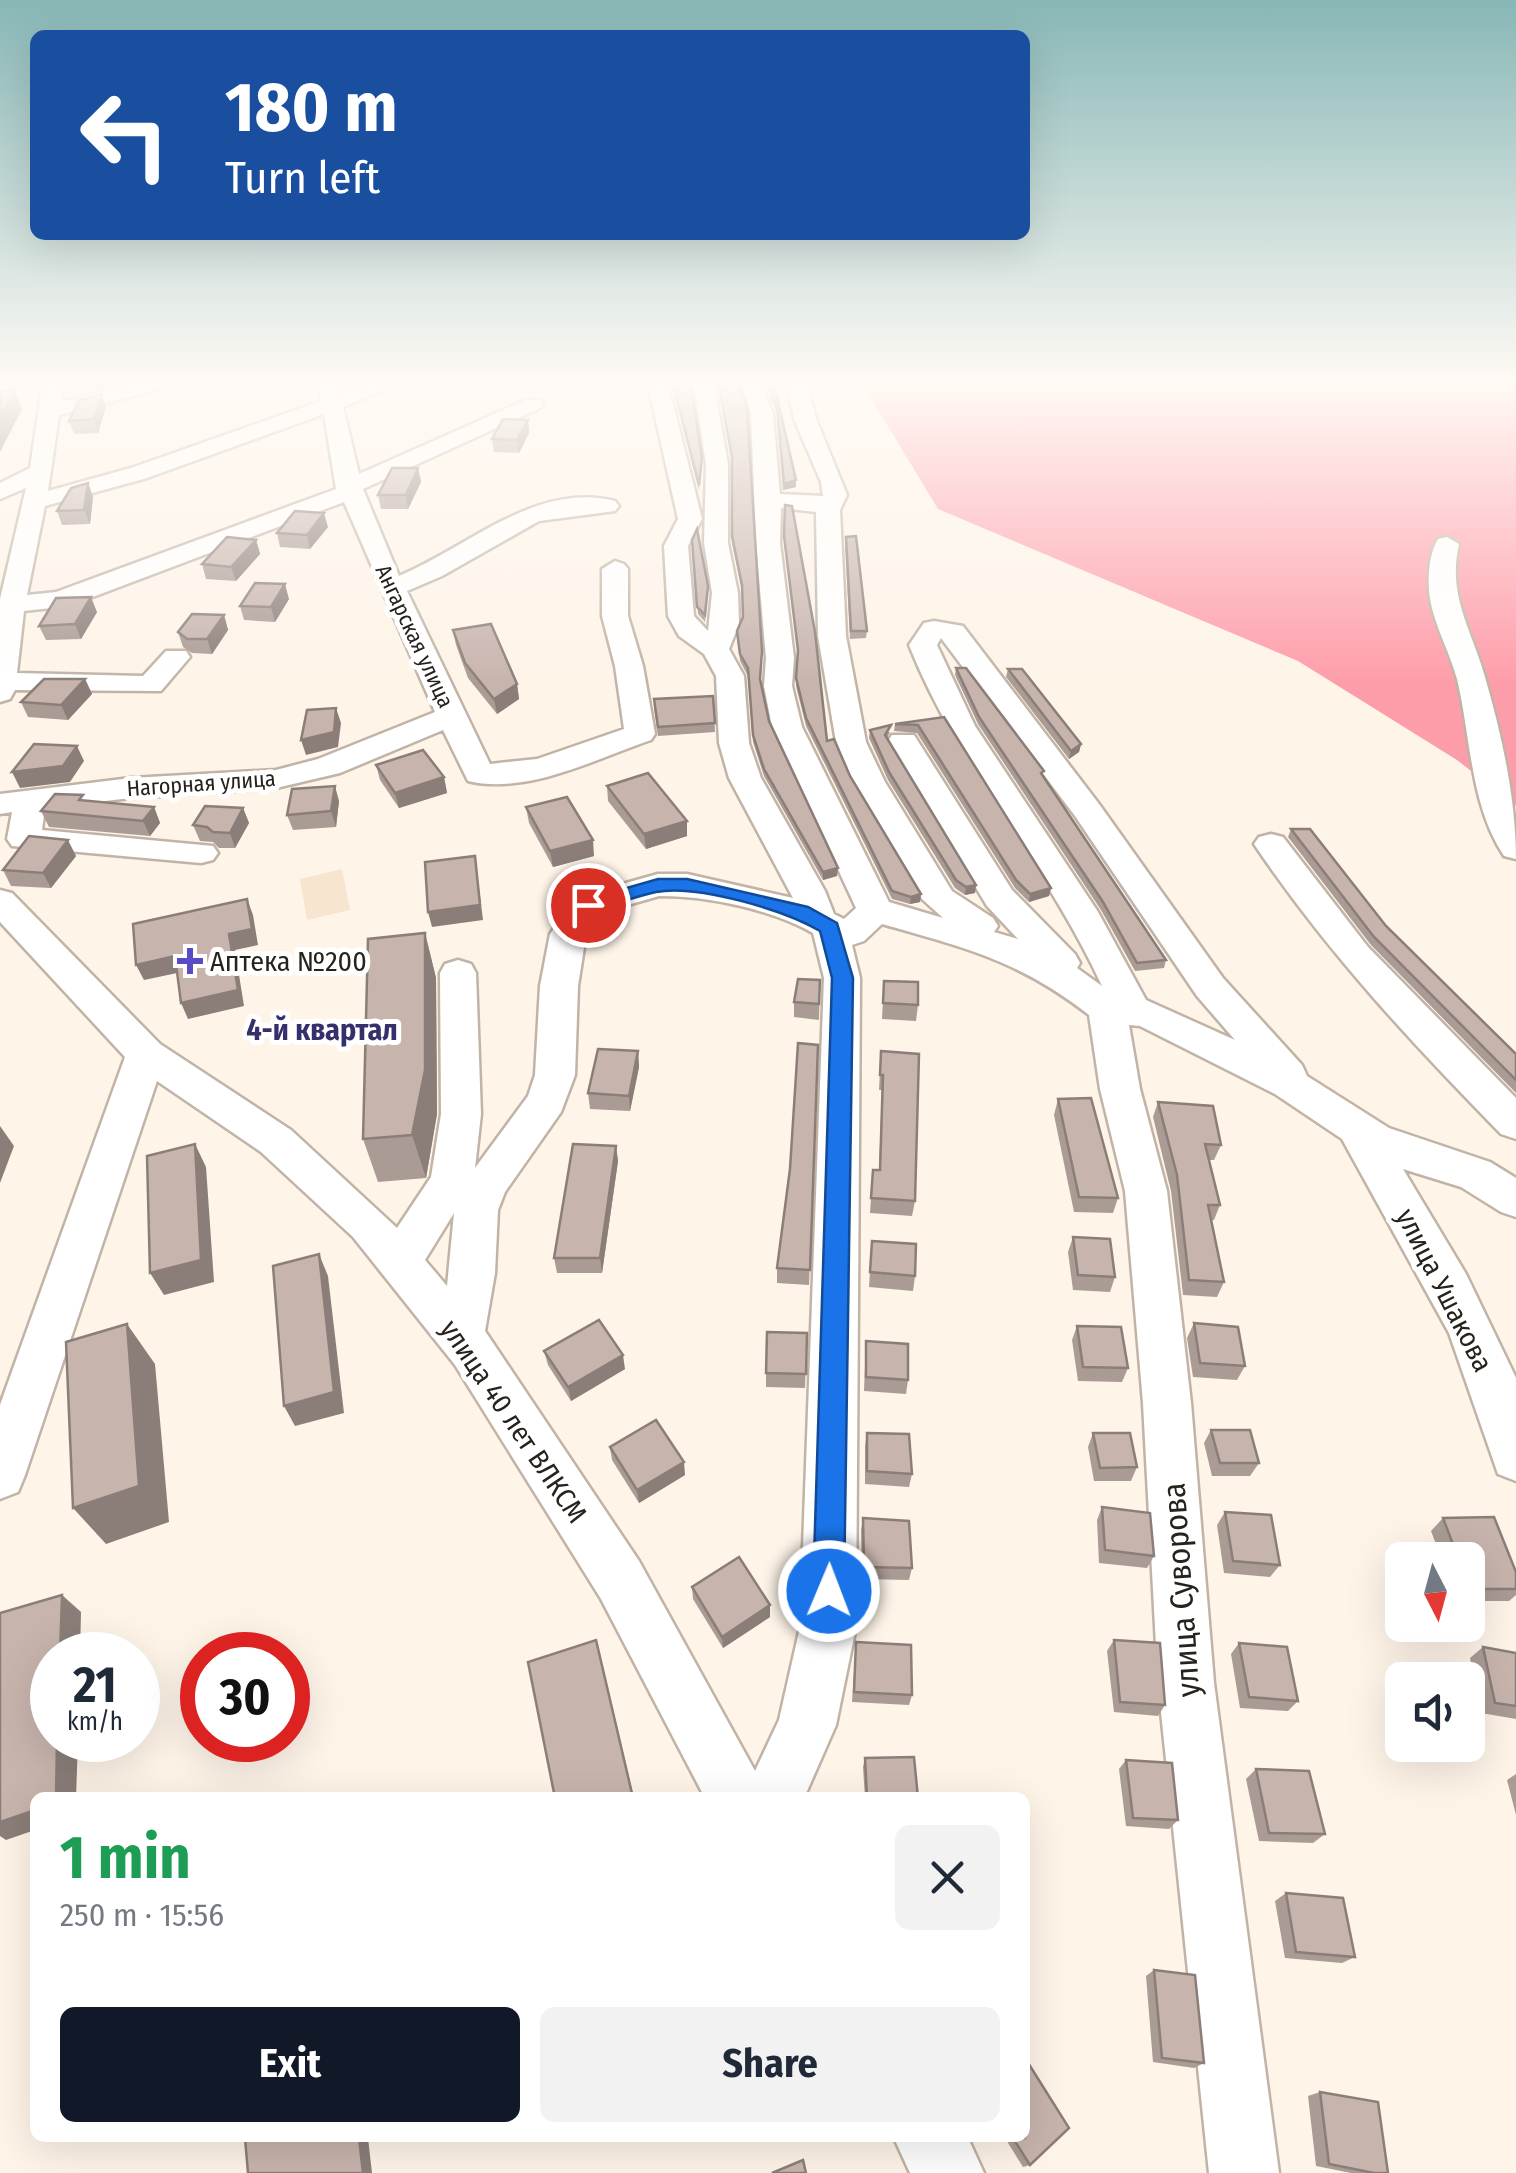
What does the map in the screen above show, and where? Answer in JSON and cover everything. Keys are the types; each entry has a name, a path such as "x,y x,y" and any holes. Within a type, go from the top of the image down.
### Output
{"street":[{"path":"38,481 12,604 1,687 150,686 176,657"},
{"path":"33,502 111,481"},
{"name":"Ангарская улица","path":"349,481 392,588 479,774 512,775 538,770 570,762 640,734 629,666 615,616 616,568"},
{"path":"12,604 60,600 346,494 350,486 360,481"},
{"path":"679,481 690,518 676,546 681,616 690,630 716,649 730,676 734,743 745,778 808,891 842,978 828,1627 807,1724 776,1792"},
{"path":"716,649 725,624 717,481"},
{"path":"767,481 768,543 780,658 778,686 795,747 875,910 952,930 1034,961 1112,1007 1148,1014 1303,1094 1358,1130 1408,1154 1475,1174 1516,1200"},
{"path":"833,481 835,496 828,510 834,650 851,742 869,782 939,899 1034,961"},
{"path":"769,500 821,503 828,510"},
{"path":"392,588 433,571 531,515 568,507 607,506"},
{"path":"688,528 717,534"},
{"path":"1446,544 1442,564 1444,599 1470,672 1488,768 1506,830 1516,849"},
{"name":"улица Суворова","path":"1244,2173 1186,1683 1167,1403 1146,1191 1120,1089 1104,952 978,758 940,690 923,644 934,629 953,632 1088,811 1210,987 1303,1094"},
{"name":"Нагорная улица","path":"15,802 131,788 276,780 329,766 452,716"},
{"path":"734,743 772,739 795,747"},
{"path":"903,740 999,898 1112,1007"},
{"path":"15,802 24,840 201,853"},
{"path":"1271,844 1301,889 1401,1010 1516,1122"},
{"path":"461,1336 472,1273 476,1210 486,1185 547,1101 555,1075 559,986 568,934 588,905 658,885 687,885 801,911 851,933 875,910"},
{"name":"улица 40 лет ВЛКСМ","path":"0,901 146,1054 276,1141 368,1224 461,1336 620,1580 734,1792"},
{"path":"399,1262 452,1180 462,1114 458,973"},
{"path":"0,1475 146,1054"},
{"name":"улица Ушакова","path":"1358,1130 1475,1339 1510,1427 1516,1457"},
{"path":"931,2142 949,2173"}],"shaded area":[{"path":"921,481 1516,481 1516,806 1457,760 1298,661 938,509"},
{"path":"342,869 350,910 307,920 300,879"}],"building":[{"path":"385,481 412,481 406,495 378,495"},
{"path":"732,481 752,481 762,651 760,679 769,721 838,868 823,872 764,769 753,735 748,668 740,654 737,631 743,617 742,585 732,536"},
{"path":"88,483 84,510 57,511 71,488"},
{"path":"785,505 792,506 815,632 827,741 834,739 850,776 921,894 911,897 892,891 806,718 796,678 798,650 784,536"},
{"path":"295,511 324,513 307,535 277,533"},
{"path":"697,529 708,586 705,615 697,607 692,540"},
{"path":"856,536 867,631 851,631 846,537"},
{"path":"227,537 256,540 231,567 202,564"},
{"path":"255,583 285,584 271,607 240,606"},
{"path":"91,597 75,624 39,626 56,598"},
{"path":"192,614 224,615 207,639 187,639 178,632"},
{"path":"491,624 517,684 494,699 465,663 453,630"},
{"path":"956,668 966,668 1044,771 1041,773 1166,960 1137,963 1103,902 979,717"},
{"path":"1008,669 1022,669 1081,744 1071,751"},
{"path":"44,679 85,679 61,705 21,702"},
{"path":"713,696 715,723 658,727 654,699"},
{"path":"336,708 334,732 301,740 307,710"},
{"path":"944,717 1051,888 1030,894 1016,880 918,725 895,724"},
{"path":"891,725 885,735 976,885 966,887 956,880 889,772 870,730"},
{"path":"34,744 77,746 63,766 12,772"},
{"path":"423,750 444,777 395,793 376,765"},
{"path":"648,773 687,821 644,834 607,786"},
{"path":"335,786 331,811 287,815 292,789"},
{"path":"55,794 154,807 143,821 41,811"},
{"path":"567,797 593,840 550,851 526,807"},
{"path":"205,806 243,808 230,833 193,825"},
{"path":"1291,829 1310,829 1386,926 1516,1054 1516,1080 1374,937"},
{"path":"29,836 68,840 43,873 3,870"},
{"path":"475,856 480,905 428,912 425,862"},
{"name":"Аптека №200","path":"247,899 252,929 229,934 238,990 181,1003 175,956 136,965 133,924"},
{"path":"425,933 425,1070 412,1135 363,1139 368,939"},
{"path":"798,979 820,980 819,1004 794,1002"},
{"path":"884,981 918,982 918,1005 883,1003"},
{"path":"798,1043 818,1045 810,1270 777,1268 790,1169"},
{"path":"598,1049 638,1051 629,1096 588,1093"},
{"path":"881,1051 919,1054 915,1201 871,1198 873,1170 880,1170"},
{"path":"1091,1098 1118,1198 1079,1197 1058,1099"},
{"path":"1158,1102 1213,1106 1221,1145 1205,1144 1220,1205 1208,1205 1224,1282 1189,1280 1177,1175"},
{"path":"195,1144 201,1260 150,1273 147,1156"},
{"path":"573,1144 616,1146 600,1258 554,1258"},
{"path":"1073,1237 1110,1239 1115,1277 1078,1275"},
{"path":"872,1241 916,1244 915,1276 870,1272"},
{"path":"319,1254 334,1392 284,1406 273,1266"},
{"path":"599,1320 623,1355 568,1387 544,1351"},
{"path":"1194,1323 1238,1327 1245,1366 1200,1363"},
{"path":"127,1324 139,1486 73,1508 66,1342"},
{"path":"1077,1326 1121,1327 1128,1368 1083,1367"},
{"path":"767,1332 807,1333 806,1374 766,1373"},
{"path":"866,1341 908,1344 908,1380 866,1377"},
{"path":"656,1420 684,1462 637,1490 610,1447"},
{"path":"1211,1430 1250,1430 1259,1463 1220,1463"},
{"path":"867,1433 909,1434 912,1474 867,1471"},
{"path":"1093,1433 1130,1433 1137,1467 1100,1468"},
{"path":"1102,1507 1150,1513 1154,1556 1105,1550"},
{"path":"1225,1512 1271,1515 1280,1565 1233,1561"},
{"path":"1494,1517 1516,1572 1516,1589 1485,1589 1485,1542 1452,1542 1443,1518"},
{"path":"863,1518 909,1521 912,1568 864,1567"},
{"path":"739,1557 770,1605 722,1637 692,1587"},
{"path":"62,1595 61,1632 30,1632 30,1762 57,1762 56,1792 30,1792 30,1812 0,1822 0,1613"},
{"path":"596,1640 632,1792 554,1792 528,1662"},
{"path":"1114,1640 1160,1643 1165,1705 1120,1702"},
{"path":"856,1642 911,1645 912,1695 854,1692"},
{"path":"1239,1643 1287,1647 1298,1701 1249,1697"},
{"path":"1483,1647 1516,1653 1516,1706 1495,1703"},
{"path":"914,1757 917,1792 867,1792 865,1758"},
{"path":"1126,1760 1172,1763 1178,1820 1133,1818"},
{"path":"1256,1769 1309,1771 1325,1834 1269,1833"},
{"path":"1286,1893 1343,1898 1355,1957 1296,1952"},
{"path":"1154,1970 1195,1975 1204,2063 1162,2058"},
{"path":"1030,2066 1069,2128 1030,2165 1016,2142 1030,2142"},
{"path":"1320,2092 1378,2102 1388,2173 1329,2164"},
{"path":"245,2142 359,2142 363,2173 248,2173"},
{"path":"803,2160 806,2173 772,2173"}],"place":[{"name":"Аптека №200","path":"190,961"}],"district":[{"name":"4-й квартал","path":"322,1030"}],"route":[{"path":"588,905 658,885 687,885 801,911 830,927 842,978 842,1078 829,1591"}]}
